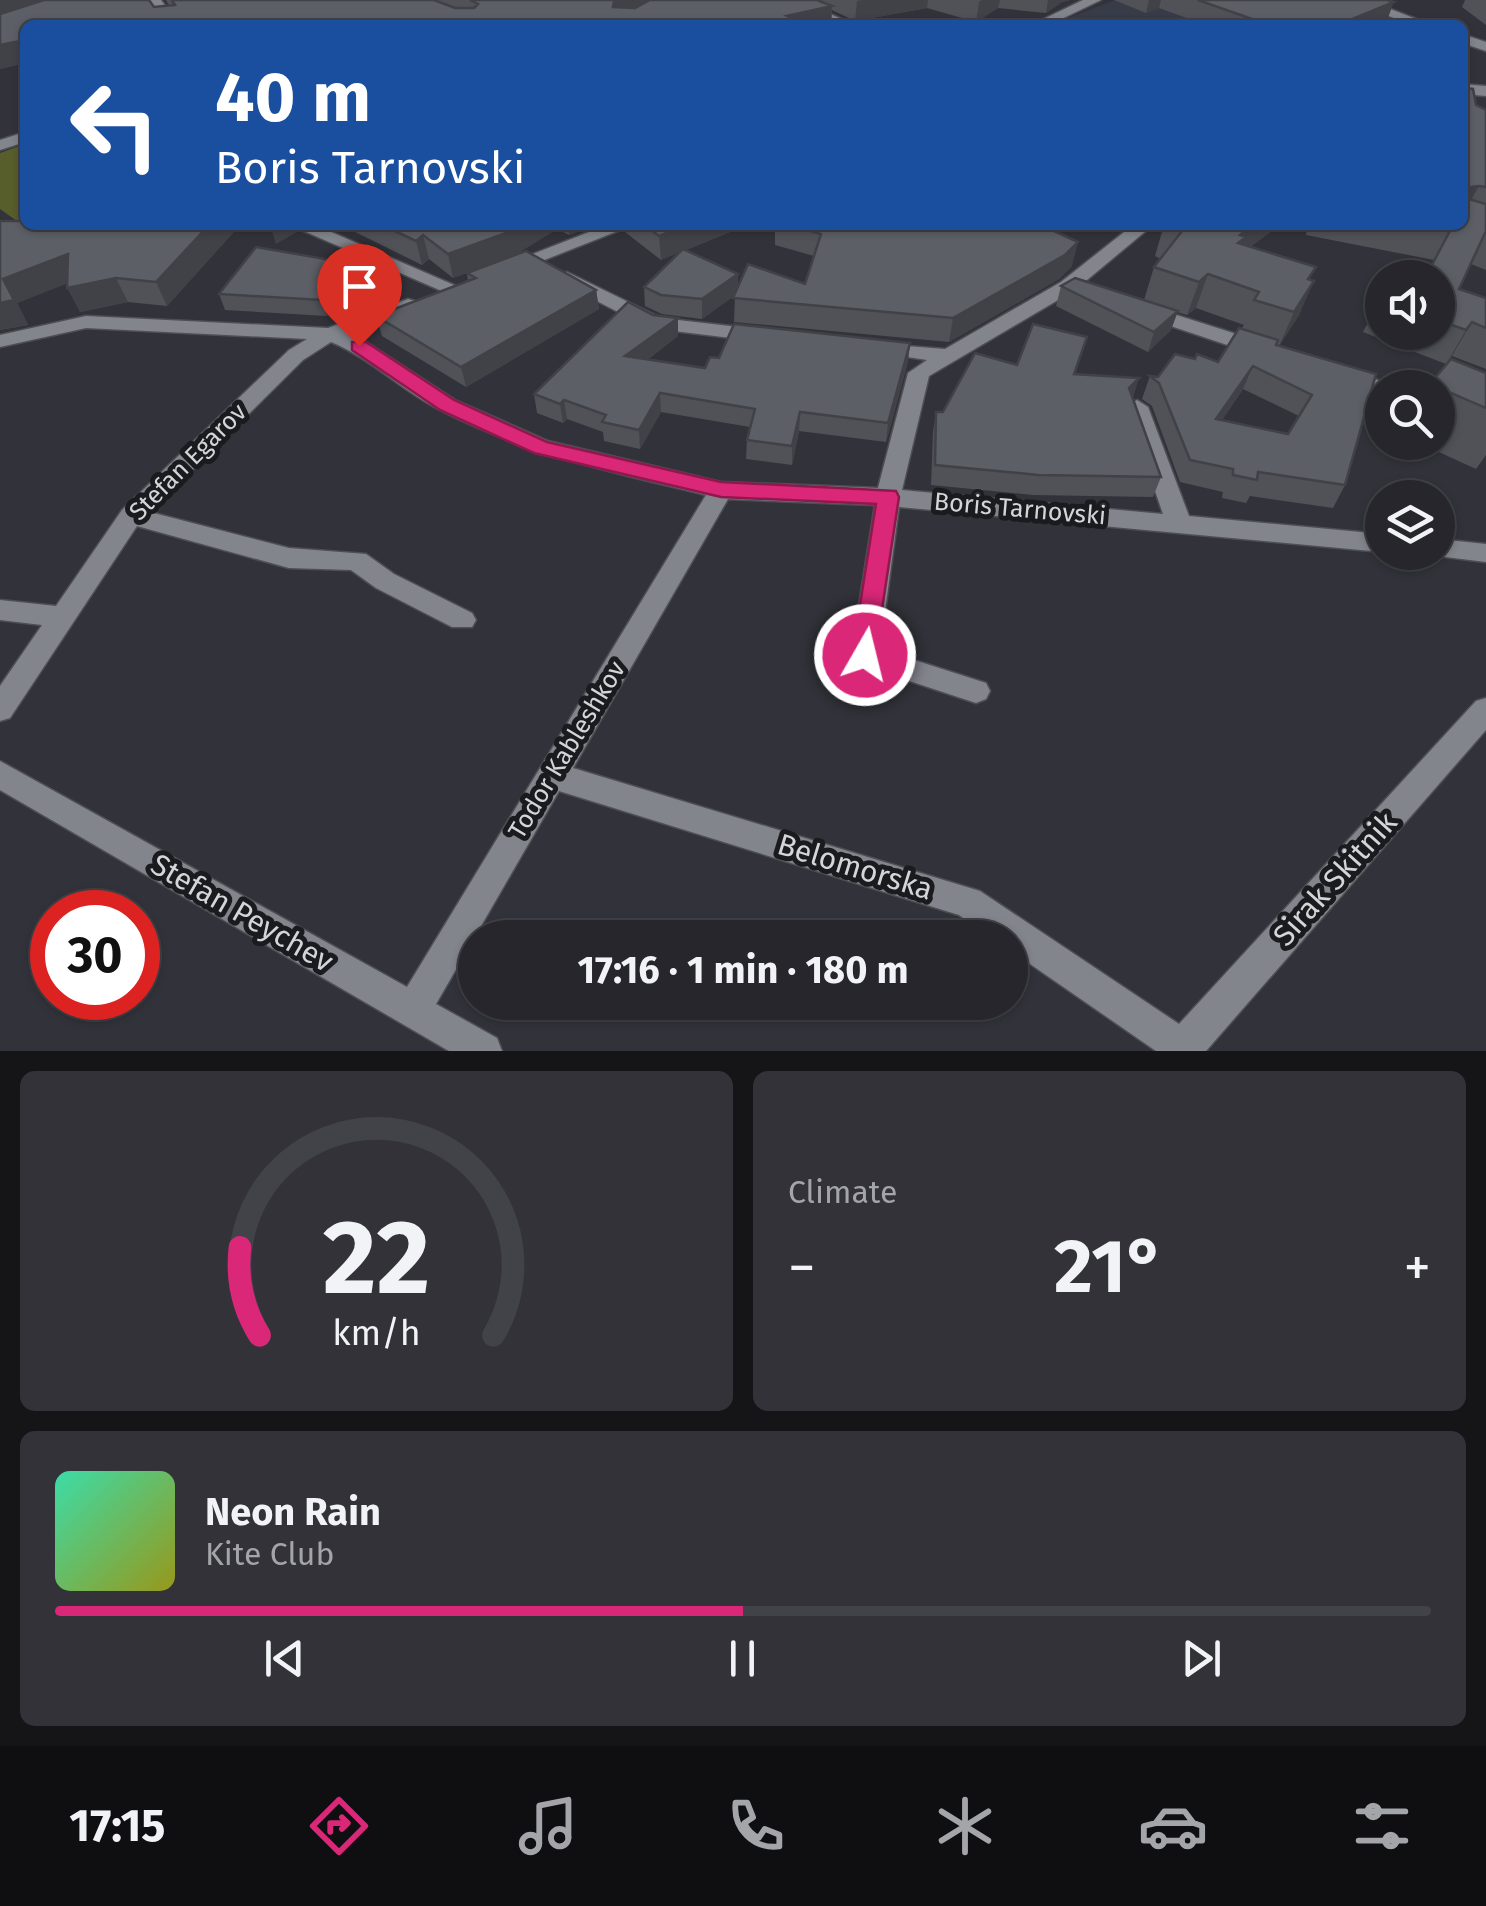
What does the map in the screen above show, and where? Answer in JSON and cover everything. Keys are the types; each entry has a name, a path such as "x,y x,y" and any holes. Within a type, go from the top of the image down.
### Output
{"street":[{"path":"787,0 836,20"},
{"path":"1050,20 1094,0"},
{"path":"1354,0 1411,20"},
{"path":"314,230 468,283"},
{"path":"0,341 86,322 330,334 608,230"},
{"path":"976,692 865,655 888,497 919,373 1077,289 1139,230"},
{"path":"532,259 656,324 792,338"},
{"path":"1124,304 1365,383"},
{"name":"Boris Tarnovski","path":"330,334 359,346 447,405 541,448 721,490 888,497 1365,541"},
{"name":"Stefan Egarov","path":"0,709 131,516 296,355 330,334"},
{"path":"851,345 949,356"},
{"path":"1137,407 1179,524"},
{"name":"Todor Kableshkov","path":"412,1010 721,490"},
{"path":"131,516 289,558 356,561 385,582 462,620"},
{"path":"1455,550 1486,553"},
{"path":"0,610 62,617"},
{"name":"Sirak Skitnik","path":"1184,1050 1486,710"},
{"name":"Stefan Peychev","path":"0,774 484,1051"},
{"name":"Belomorska","path":"552,775 968,902 1184,1050"}],"shaded area":[{"path":"1115,0 1335,0 1392,20 1063,20"}],"green space":[{"path":"20,146 20,223 0,209 0,153"}],"building":[{"path":"44,0 149,0 154,7 175,5 172,0 434,0 455,8 474,8 478,4 470,0 617,0 613,7 635,8 650,0 817,0 832,6 787,16 796,20 20,20 20,41 0,45 0,14"},
{"path":"1198,0 1394,2 1350,20 1255,20"},
{"path":"1468,89 1473,89 1476,105 1486,110 1486,187 1468,187"},
{"path":"1468,199 1486,204 1486,231 1459,289 1486,298 1486,328 1472,322 1466,330 1455,326 1455,260 1435,260 1450,230 1468,230"},
{"path":"0,221 20,221 20,230 204,230 156,282 116,278 67,288 68,254 3,279 14,300 0,303"},
{"path":"393,230 512,230 448,254 423,235 416,241"},
{"path":"651,230 674,230 659,236"},
{"path":"806,230 1052,230 1078,242 1065,255 953,318 733,298 748,264 805,284 821,234"},
{"path":"1246,230 1240,235 1246,237 1238,243 1316,267 1308,279 1314,281 1294,312 1254,300 1259,292 1208,274 1199,282 1154,267 1182,231"},
{"path":"256,247 354,264 322,300 219,294"},
{"path":"683,249 738,274 702,299 661,295 644,287"},
{"path":"526,251 596,290 461,367 376,316 476,278 467,273"},
{"path":"1075,278 1178,311 1154,332 1061,286"},
{"path":"628,302 653,315 678,318 625,356 705,368 710,357 719,358 734,324 910,343 888,423 800,412 792,446 747,440 755,409 660,393 639,430 602,422 606,415 534,394"},
{"path":"1033,324 1087,337 1074,374 1139,378 1129,388 1161,477 1038,475 935,465 936,412 943,412 975,353 1017,365"},
{"path":"1239,328 1278,340 1276,345 1365,371 1365,413 1345,485 1258,472 1257,480 1233,475 1233,469 1190,460 1159,383 1150,376 1158,377 1175,354 1195,359 1197,354 1218,362","holes":["1253,366 1312,395 1288,434 1216,419"]},
{"path":"1451,359 1486,373 1486,408 1455,395 1455,370 1442,370"}],"route":[{"path":"359,346 447,405 541,448 721,490 888,497 865,655"}]}
